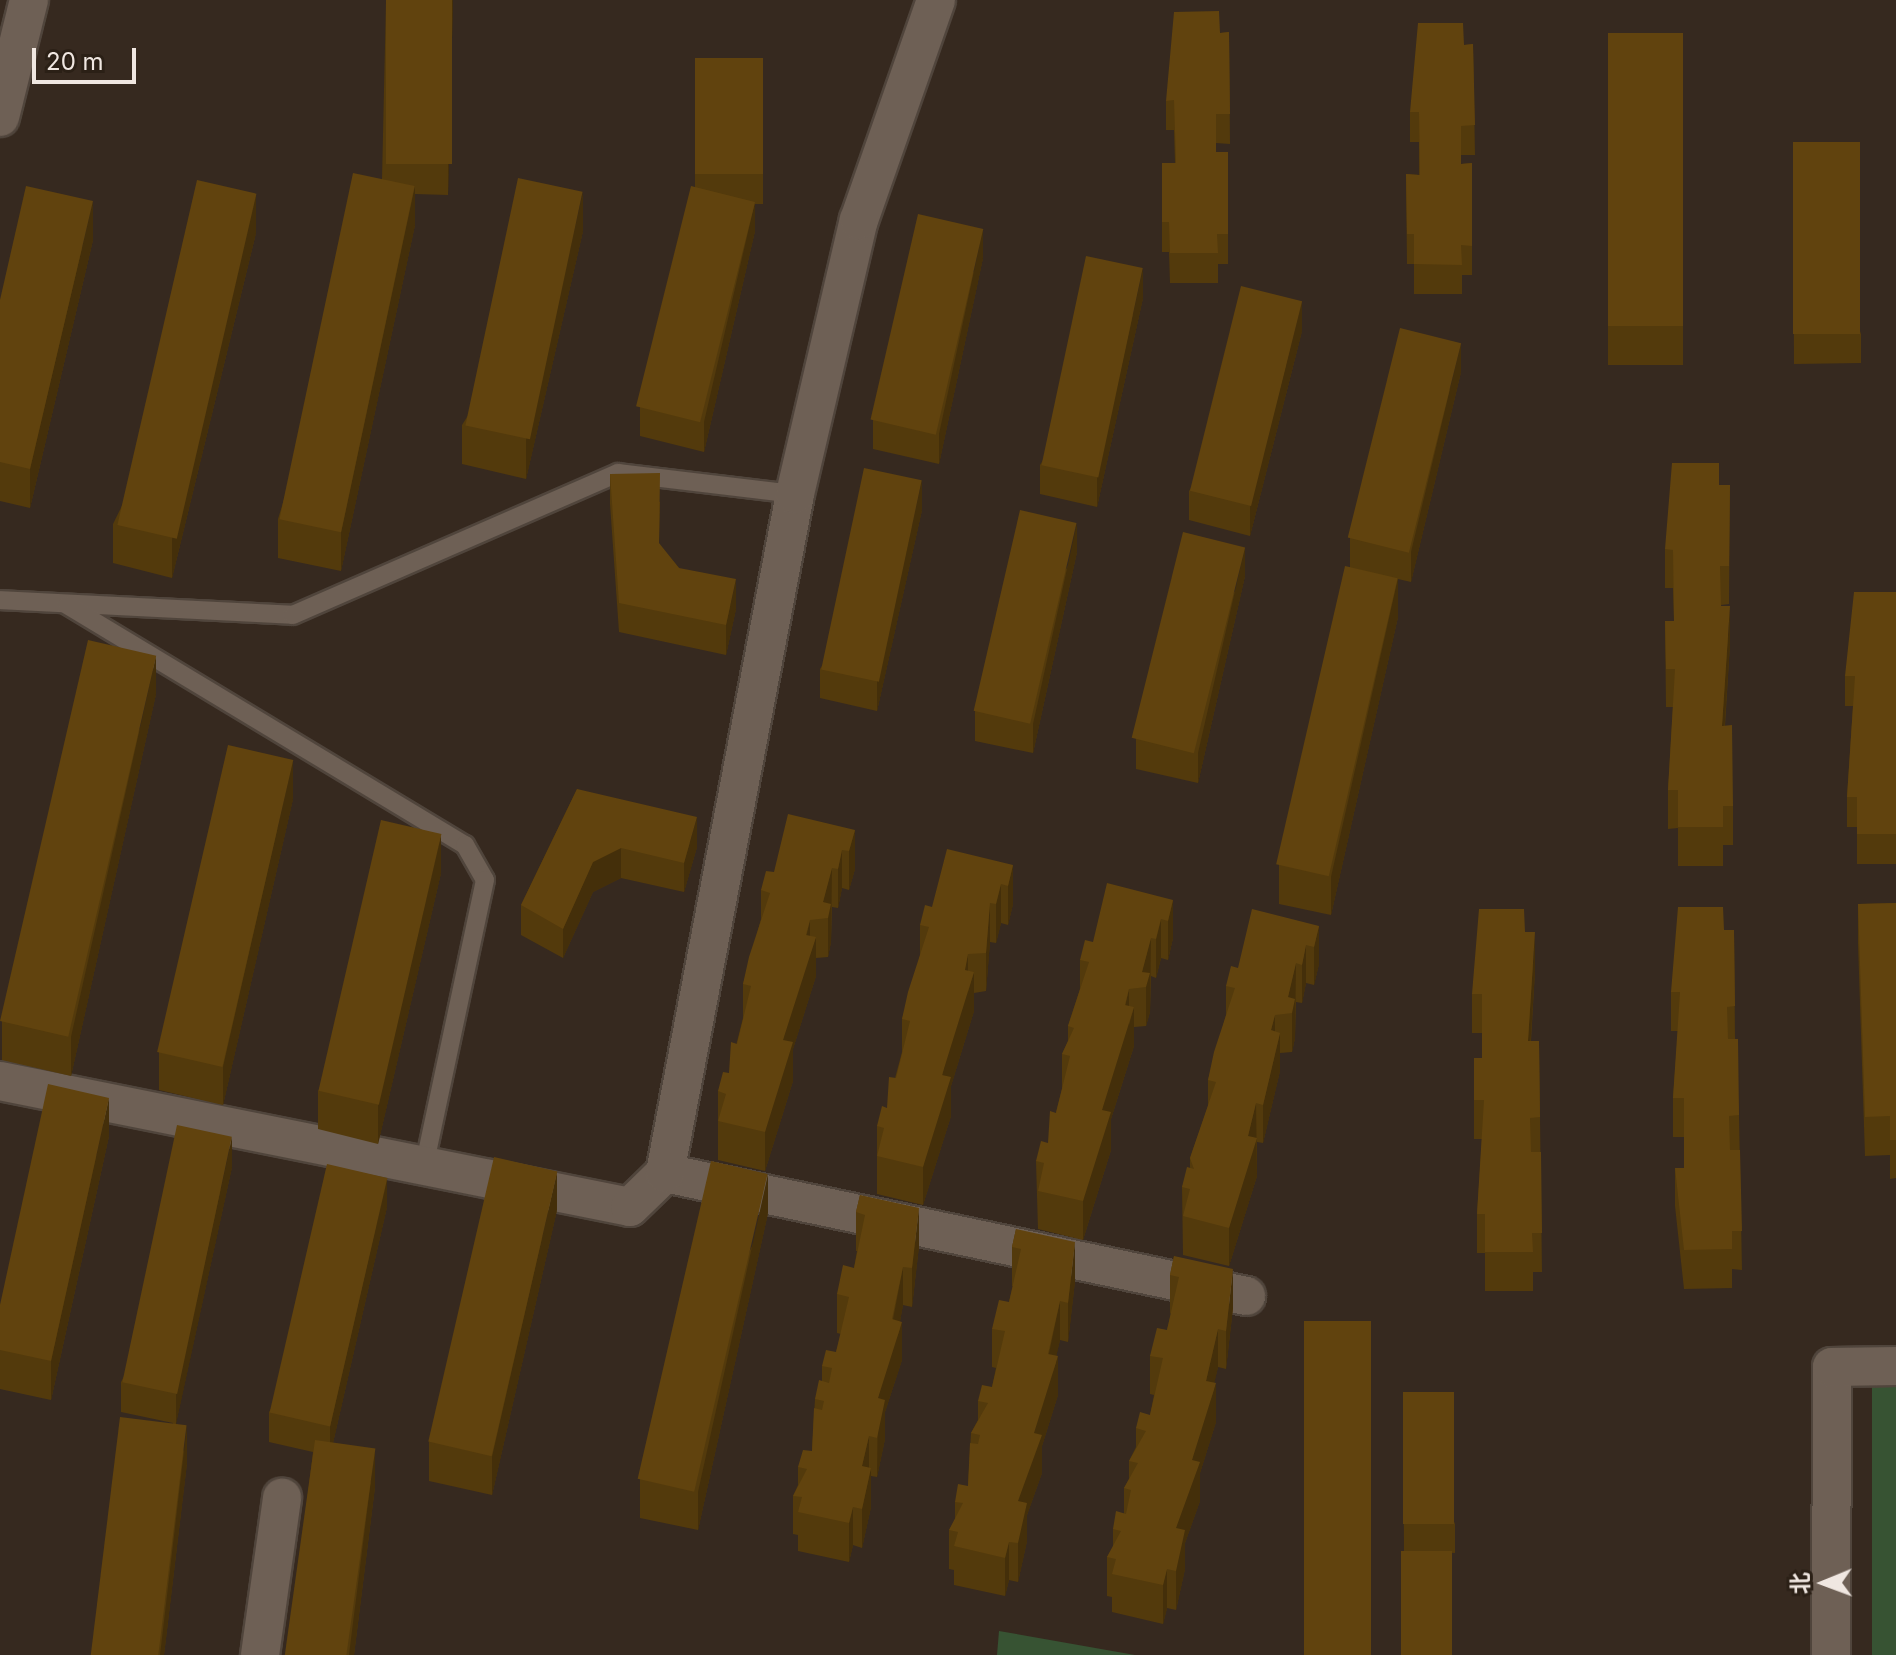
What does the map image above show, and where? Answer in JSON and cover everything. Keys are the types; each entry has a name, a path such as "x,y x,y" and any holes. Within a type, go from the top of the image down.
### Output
{"street":[{"path":"0,117 29,0"},
{"path":"0,1081 630,1207 665,1173 795,494 859,220 936,0"},
{"path":"665,1173 1246,1296"},
{"path":"1831,1655 1832,1367 1896,1366"},
{"path":"260,1655 282,1498"}],"lane":[{"path":"0,600 293,615 618,473 795,494"},
{"path":"65,603 465,845 485,880 424,1166"}],"green space":[{"path":"1872,1374 1896,1374 1896,1655 1872,1655"},
{"path":"999,1631 1135,1655 997,1655"}],"building":[{"path":"386,0 452,0 452,164 386,164"},
{"path":"1219,11 1220,33 1229,32 1230,114 1216,114 1216,152 1228,152 1228,234 1217,234 1218,253 1170,253 1169,222 1162,222 1162,163 1176,163 1174,100 1166,101 1174,12"},
{"path":"1418,23 1463,23 1464,45 1473,44 1475,125 1461,126 1461,164 1472,163 1472,246 1461,245 1462,265 1414,264 1414,234 1407,234 1406,174 1420,175 1419,112 1410,112"},
{"path":"1608,33 1683,33 1683,326 1608,326"},
{"path":"695,58 763,58 763,174 695,174"},
{"path":"1793,142 1860,142 1860,334 1793,334"},
{"path":"353,173 415,186 341,532 279,519"},
{"path":"518,178 583,192 530,439 465,425"},
{"path":"197,180 256,194 177,539 117,525"},
{"path":"26,186 93,201 30,469 0,462 0,300"},
{"path":"691,186 755,202 700,422 636,406"},
{"path":"918,214 983,229 936,435 871,420"},
{"path":"1086,256 1143,268 1098,477 1042,465"},
{"path":"1241,286 1302,301 1251,506 1190,491"},
{"path":"1400,328 1461,343 1409,553 1348,538"},
{"path":"1672,463 1719,463 1719,485 1730,485 1729,566 1720,566 1721,606 1730,606 1722,726 1732,725 1733,806 1723,806 1723,827 1678,827 1678,790 1668,790 1675,669 1666,669 1665,621 1674,621 1673,550 1665,549"},
{"path":"864,468 922,480 879,682 821,669"},
{"path":"660,473 659,543 679,568 736,579 726,625 619,603 610,474"},
{"path":"1020,510 1077,523 1030,724 974,711"},
{"path":"1183,532 1245,547 1194,753 1132,738"},
{"path":"1345,566 1398,578 1329,876 1276,864"},
{"path":"1854,592 1896,592 1896,834 1857,834 1857,797 1847,797 1855,676 1845,676"},
{"path":"88,640 156,656 68,1037 0,1021"},
{"path":"228,745 293,760 222,1067 157,1052"},
{"path":"577,789 697,817 684,863 621,848 593,862 563,929 521,905"},
{"path":"788,814 855,830 849,851 842,850 838,869 832,868 823,902 831,904 828,918 810,920 806,935 816,937 783,1040 793,1042 765,1132 718,1121 726,1094 718,1091 723,1072 729,1073 731,1042 737,1044 751,986 743,984 770,893 761,890 766,871 774,872"},
{"path":"381,820 441,834 379,1105 318,1091"},
{"path":"947,849 1013,865 1008,886 1001,884 996,904 990,903 986,953 968,954 965,970 974,972 942,1075 951,1077 923,1167 877,1156 884,1128 877,1126 882,1106 887,1108 889,1077 896,1078 910,1021 902,1019 929,927 920,925 925,905 932,907"},
{"path":"1107,883 1173,900 1168,921 1161,919 1156,939 1151,938 1142,972 1150,973 1146,987 1129,989 1125,1005 1134,1007 1102,1110 1111,1112 1083,1201 1038,1191 1044,1163 1036,1161 1041,1141 1048,1143 1050,1111 1056,1113 1070,1056 1062,1054 1074,1028 1068,1026 1089,962 1080,960 1085,940 1093,942"},
{"path":"1896,903 1896,1140 1890,1140 1890,1116 1865,1117 1858,904"},
{"path":"1678,907 1723,907 1724,930 1734,930 1735,1006 1727,1007 1728,1039 1738,1039 1739,1115 1729,1116 1730,1150 1740,1150 1742,1231 1732,1231 1732,1249 1684,1250 1675,1168 1684,1168 1684,1098 1673,1098 1680,992 1671,992"},
{"path":"1252,909 1319,926 1314,947 1306,945 1302,965 1296,963 1288,997 1295,999 1292,1013 1275,1015 1271,1030 1280,1033 1263,1105 1256,1103 1248,1136 1257,1138 1229,1228 1183,1216 1190,1189 1182,1187 1187,1167 1194,1169 1190,1158 1216,1082 1208,1080 1235,988 1226,986 1231,966 1238,968"},
{"path":"1479,909 1524,909 1525,932 1535,932 1528,1041 1539,1041 1540,1117 1530,1118 1531,1152 1541,1152 1542,1233 1532,1233 1533,1252 1485,1252 1485,1214 1477,1214 1484,1100 1474,1100 1474,1058 1482,1058 1482,994 1472,994"},
{"path":"48,1084 109,1098 51,1361 0,1350 0,1305"},
{"path":"177,1125 232,1137 177,1394 122,1382"},
{"path":"494,1157 557,1172 492,1456 428,1442"},
{"path":"711,1161 768,1174 694,1492 638,1479"},
{"path":"327,1164 387,1178 330,1426 270,1412"},
{"path":"860,1195 919,1208 912,1268 903,1267 892,1319 902,1322 878,1398 885,1400 877,1438 869,1436 862,1466 871,1468 862,1509 853,1507 849,1523 798,1512 802,1497 793,1496 807,1469 798,1467 803,1450 812,1451 814,1408 822,1410 824,1401 815,1399 819,1380 829,1383 832,1368 822,1366 826,1350 836,1352 849,1297 837,1294 843,1265 854,1268 865,1215 856,1212"},
{"path":"1016,1229 1075,1242 1068,1303 1060,1301 1048,1354 1058,1356 1034,1433 1042,1435 1018,1501 1027,1503 1018,1543 1009,1542 1005,1558 954,1546 958,1532 949,1530 963,1503 955,1502 958,1484 968,1486 970,1443 978,1444 980,1435 971,1433 988,1403 978,1401 982,1385 992,1387 1005,1331 992,1329 999,1300 1009,1302 1021,1249 1012,1247"},
{"path":"1174,1256 1233,1269 1226,1331 1218,1329 1206,1381 1216,1383 1192,1460 1200,1462 1176,1528 1185,1530 1176,1571 1167,1569 1163,1585 1112,1574 1116,1559 1107,1557 1121,1531 1113,1529 1116,1511 1126,1514 1131,1490 1124,1488 1138,1463 1129,1461 1146,1431 1136,1428 1140,1412 1150,1415 1163,1358 1150,1356 1157,1328 1167,1330 1179,1277 1170,1275"},
{"path":"1304,1321 1371,1321 1371,1655 1304,1655"},
{"path":"1403,1392 1454,1392 1454,1524 1403,1524"},
{"path":"120,1417 187,1425 158,1655 91,1655"},
{"path":"315,1440 375,1448 346,1655 285,1655"},
{"path":"1401,1551 1452,1551 1452,1655 1401,1655"}]}
